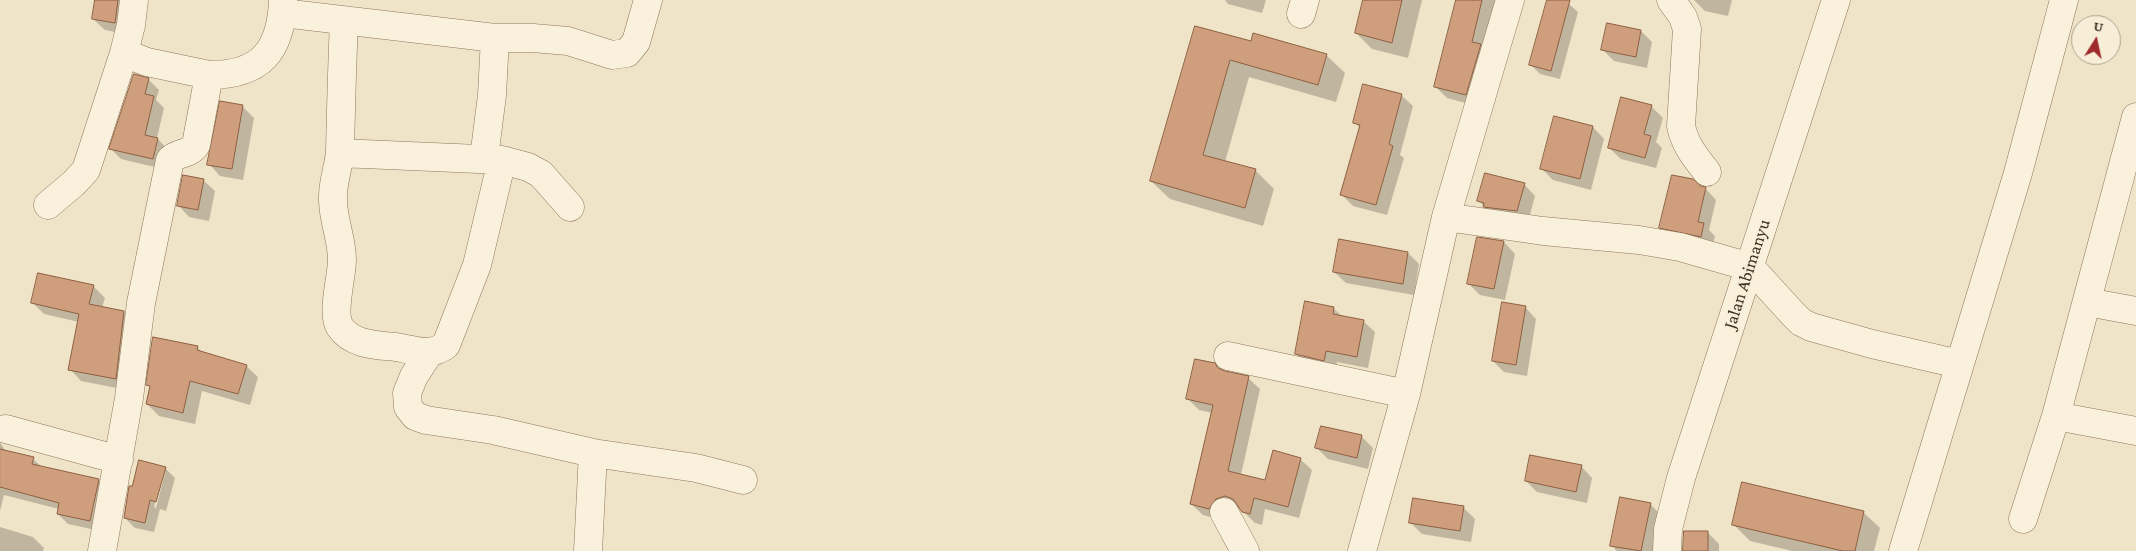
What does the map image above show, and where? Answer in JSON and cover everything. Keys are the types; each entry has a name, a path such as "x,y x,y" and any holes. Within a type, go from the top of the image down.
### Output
{"street":[{"path":"48,204 74,183 86,170 124,53 131,25 134,0"},
{"path":"124,53 147,62 209,75 224,75 243,71 261,62 275,42 283,7 344,22 495,38 532,38 568,41 612,54 627,52 636,42 648,0"},
{"path":"1362,551 1406,394 1446,217 1510,0"},
{"path":"1671,0 1683,17 1687,29 1681,126 1689,149 1707,172"},
{"name":"Jalan Abimanyu","path":"1667,551 1668,529 1674,501 1836,0"},
{"path":"1903,551 2018,174 2064,0"},
{"path":"344,22 339,118 340,153 333,187 333,202 342,252 336,318 340,328 351,337 366,343 429,353 440,350 451,336 477,265 493,159 492,95 495,38"},
{"path":"102,551 129,398 141,303 168,166 174,156 189,153 196,145 209,75"},
{"path":"2023,519 2056,416 2087,302 2126,199 2136,117"},
{"path":"340,153 493,159 528,167 541,174 570,207"},
{"path":"1446,217 1543,231 1639,240 1680,247 1750,267 1793,314 1806,324 1872,344 1959,364"},
{"path":"2087,302 2136,311"},
{"path":"429,353 414,376 407,393 408,407 415,416 426,420 493,430 593,453 696,468 743,480"},
{"path":"1228,356 1406,394"},
{"path":"2056,416 2136,431"},
{"path":"6,429 119,460"},
{"path":"588,551 593,453"},
{"path":"1224,512 1245,551"}],"building":[{"path":"95,0 118,0 115,23 92,19"},
{"path":"1363,0 1402,0 1392,43 1355,33"},
{"path":"1456,0 1482,0 1472,42 1481,44 1466,95 1434,87"},
{"path":"1547,0 1570,0 1551,71 1529,65"},
{"path":"1607,23 1641,30 1636,57 1601,50"},
{"path":"1195,26 1251,41 1253,33 1327,54 1318,85 1230,60 1203,155 1256,169 1245,208 1150,181"},
{"path":"134,74 149,78 145,94 154,96 145,135 158,138 153,159 109,149"},
{"path":"1363,84 1402,94 1389,144 1393,146 1376,205 1340,195 1360,125 1353,123"},
{"path":"1621,97 1652,105 1644,134 1651,136 1645,158 1608,148"},
{"path":"220,101 243,105 232,169 207,165"},
{"path":"1554,116 1593,126 1580,179 1540,169"},
{"path":"1485,173 1525,183 1517,211 1483,207 1484,203 1477,201"},
{"path":"183,175 204,179 198,210 177,206"},
{"path":"1672,175 1693,179 1701,186 1706,187 1698,222 1704,223 1701,237 1659,228"},
{"path":"1477,237 1504,241 1494,289 1467,284"},
{"path":"1339,239 1408,252 1403,284 1333,272"},
{"path":"38,273 94,285 89,304 124,311 116,379 68,370 79,314 31,303"},
{"path":"1305,301 1334,307 1333,314 1364,320 1357,357 1326,351 1324,361 1295,354"},
{"path":"1502,302 1526,306 1516,365 1492,361"},
{"path":"153,337 198,346 197,350 247,365 238,394 190,381 183,413 146,404 150,386 146,385"},
{"path":"1195,359 1215,363 1218,368 1225,371 1249,376 1228,471 1265,480 1273,450 1301,458 1288,507 1254,498 1250,514 1242,512 1233,499 1225,496 1216,499 1209,509 1190,504 1213,405 1186,399"},
{"path":"1321,426 1362,435 1357,458 1315,448"},
{"path":"0,449 34,457 32,464 99,479 90,521 57,514 59,503 0,487"},
{"path":"1530,455 1582,465 1576,492 1525,481"},
{"path":"139,460 166,467 156,502 150,500 145,523 124,518 129,486 132,486"},
{"path":"1742,482 1864,511 1855,551 1843,551 1732,525"},
{"path":"1620,497 1651,503 1641,551 1610,546"},
{"path":"1413,498 1464,506 1460,531 1409,523"},
{"path":"1684,531 1708,531 1708,551 1683,551"}]}
